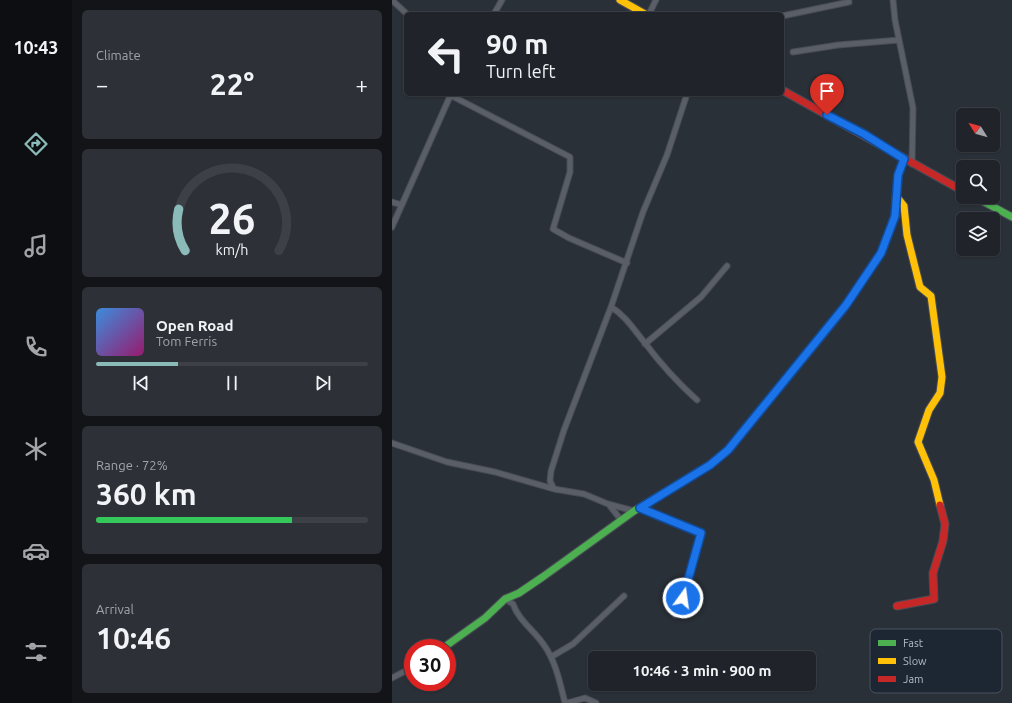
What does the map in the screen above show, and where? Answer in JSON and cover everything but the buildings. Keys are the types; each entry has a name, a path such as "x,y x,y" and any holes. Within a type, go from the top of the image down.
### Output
{"street":[{"path":"495,12 502,0"},
{"path":"620,0 642,12"},
{"path":"650,12 656,0"},
{"path":"893,0 899,40 914,108 912,164"},
{"path":"394,2 405,12"},
{"path":"784,16 849,2"},
{"path":"793,52 838,45 899,40"},
{"path":"784,91 864,134 912,164 956,187"},
{"path":"392,227 451,96"},
{"path":"453,96 570,157 570,172 553,229 569,238 627,263"},
{"path":"554,489 550,482 553,464 564,430 627,263 643,212 667,155 686,96"},
{"path":"456,639 485,618 505,600 519,593 637,509 710,465 728,450 846,305 881,253 895,216 898,175 904,159"},
{"path":"896,196 904,206 907,235 920,287 931,296 935,334 940,355 942,377 940,393 929,410 918,442 934,480 945,524 943,541 937,556 933,573 934,599 897,606"},
{"path":"392,202 402,204"},
{"path":"988,204 1012,217"},
{"path":"645,344 701,297 727,266"},
{"path":"611,307 618,311 631,325 645,344 680,384 697,400"},
{"path":"392,443 447,462 495,472 554,489 584,494 608,504 637,509 701,533 683,598 675,616"},
{"path":"608,504 616,511 621,520"},
{"path":"519,593 513,604 516,615 543,643 551,657 566,703 585,698 596,703"},
{"path":"551,657 573,644 624,596"},
{"path":"505,600 513,604"},
{"path":"392,678 404,672"}],"traffic: fast":[{"path":"988,204 1012,217"},
{"path":"456,639 485,618 505,599 519,593 544,576 634,511 711,464"}],"traffic: slow":[{"path":"620,0 641,12"},
{"path":"896,196 904,206 907,235 920,287 931,296 942,377 940,393 929,410 918,442 934,480 940,505"},
{"path":"711,464 728,450 841,312"}],"traffic: jam":[{"path":"784,91 956,187"},
{"path":"841,312 881,253 895,216 898,175 904,159"},
{"path":"897,606 934,599 933,573 943,541 945,524 940,505"}],"route":[{"path":"683,598 701,533 640,508 710,465 728,450 846,305 868,270 881,253 895,216 898,175 904,159 864,134 827,115"}]}
